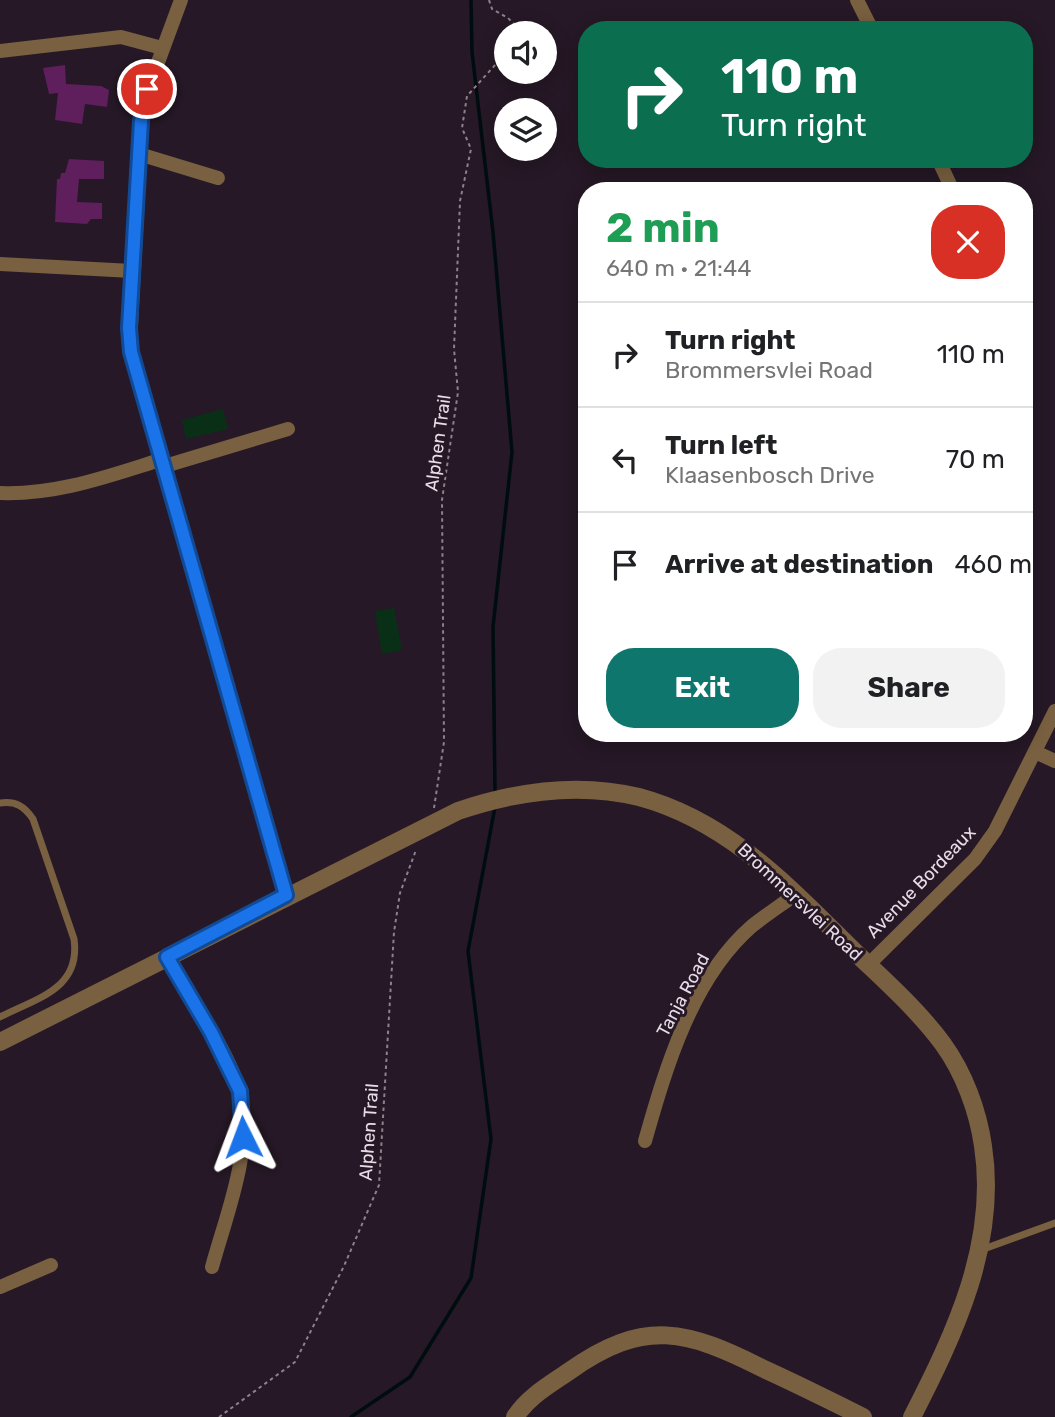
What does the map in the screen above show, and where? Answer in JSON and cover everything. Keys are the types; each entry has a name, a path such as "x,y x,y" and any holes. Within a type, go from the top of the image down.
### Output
{"street":[{"path":"181,0 142,103 132,271 131,352 286,895"},
{"path":"858,0 868,21"},
{"path":"0,51 121,37 162,48"},
{"path":"139,154 218,178"},
{"path":"0,264 132,271"},
{"path":"0,493 41,494 68,488 288,429"},
{"name":"Avenue Bordeaux","path":"868,965 975,859 995,831 1055,711"},
{"path":"1035,752 1055,761"},
{"name":"Brommersvlei Road","path":"0,1042 286,895 458,811 513,794 565,789 615,792 673,808 745,848 796,894 915,1011 944,1045 967,1090 984,1147 988,1207 980,1250 946,1350 912,1417"},
{"name":"Tanja Road","path":"645,1141 661,1084 688,1018 716,967 751,927 796,894"},
{"path":"167,957 211,1032 240,1091 243,1137 240,1163 212,1267"},
{"path":"0,1287 51,1265"},
{"path":"515,1417 531,1399 591,1356 627,1339 656,1335 686,1336 722,1348 863,1417"}],"lane":[{"path":"0,803 16,803 25,807 33,819 74,939 76,956 70,975 57,988 0,1017"},
{"path":"980,1250 1055,1223"}],"path":[{"path":"489,0 492,9 511,21"},
{"name":"Alphen Trail","path":"433,813 444,742 442,500 458,392 454,349 460,201 471,149 462,128 467,96 494,66"},
{"name":"Alphen Trail","path":"219,1417 295,1362 350,1254 379,1185 394,932 400,893 418,845"}],"green space":[{"path":"223,409 228,429 186,439 182,420"},
{"path":"394,608 402,650 382,654 375,611"}],"building":[{"path":"65,65 66,84 101,86 109,90 107,107 85,104 82,124 55,120 58,93 49,94 43,68"},
{"path":"69,159 104,161 104,179 79,179 77,202 102,203 102,219 91,219 87,224 55,222 57,179 60,179 61,173 65,173"}],"waterway":[{"path":"471,0 472,52 493,232 512,452 493,627 495,791"},
{"path":"351,1417 410,1377 471,1278 491,1139 468,951 495,807"}],"route":[{"path":"147,89 142,103 129,328 132,359 274,845 286,895 167,957 211,1032 240,1091 243,1137"}]}
